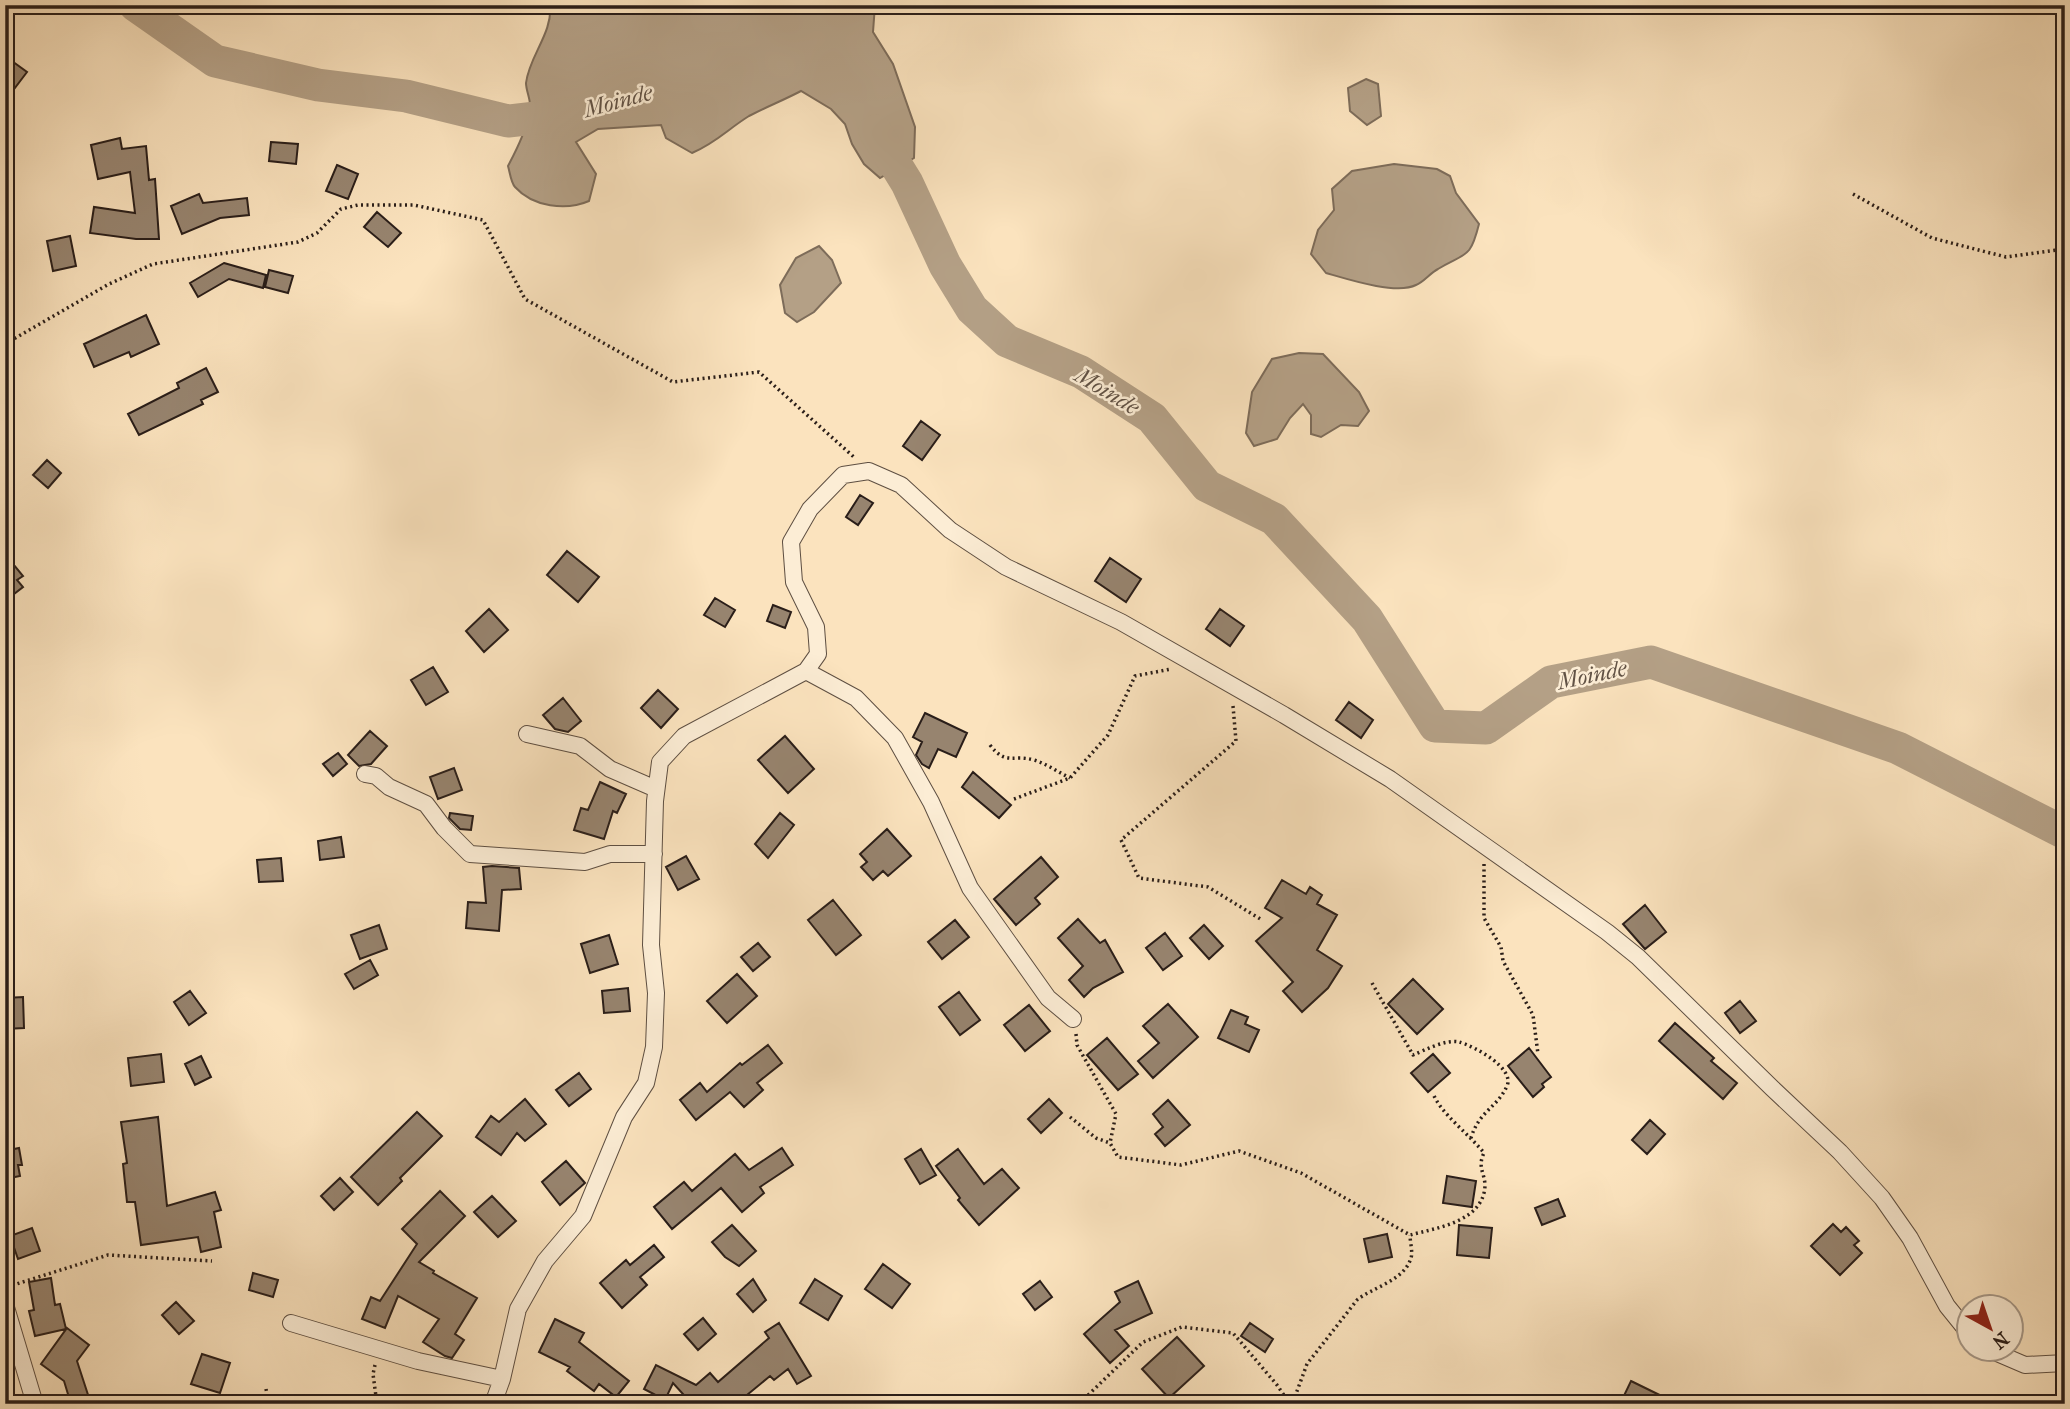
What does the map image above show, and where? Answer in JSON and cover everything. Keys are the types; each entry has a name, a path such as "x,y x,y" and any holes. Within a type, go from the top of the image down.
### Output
{"street":[{"path":"493,1404 502,1379 518,1309 545,1261 583,1216 624,1117 646,1083 654,1047 656,993 651,945 656,789 660,762 684,736 806,671 818,653 816,627 794,582 791,542 810,509 843,475 869,471 901,485 950,530 1006,567 1121,622 1390,779 1607,932 1638,957 1840,1152 1882,1198 1910,1238 1954,1314"},
{"path":"806,671 856,698 895,738 931,802 970,888 1048,999 1073,1018"},
{"path":"527,734 580,746 610,769 656,789"},
{"path":"365,774 376,776 389,787 426,804 444,828 470,854 585,862 610,854 654,854"},
{"path":"5,1304 35,1404"},
{"path":"291,1324 418,1360 502,1379"},
{"path":"2023,1364 2065,1363"}],"path":[{"path":"1853,194 1932,238 2006,257 2065,249"},
{"path":"5,344 109,284 153,264 298,242 317,233 341,209 358,205 414,205 483,220 525,299 673,382 759,372 869,471"},
{"path":"1014,799 1070,778 1108,735 1135,676 1171,669 1184,659"},
{"path":"1233,700 1236,741 1121,840 1139,878 1208,887 1262,919"},
{"path":"990,745 998,756 1008,760 1021,757 1036,761 1070,778"},
{"path":"1487,848 1484,867 1484,918 1500,947 1503,961 1533,1015 1538,1055"},
{"path":"1372,983 1413,1055 1434,1046 1458,1042 1500,1064 1507,1073 1508,1084 1495,1105 1476,1122 1471,1138"},
{"path":"1073,1018 1077,1045 1116,1114 1110,1143"},
{"path":"1070,1116 1096,1138 1110,1143 1118,1157 1181,1166 1239,1151 1301,1172 1410,1235 1461,1221 1476,1205 1485,1186 1480,1168 1484,1153 1452,1117 1442,1110 1433,1093"},
{"path":"1288,1402 1307,1364 1357,1300 1366,1292 1398,1276 1404,1269 1412,1257 1410,1235"},
{"path":"5,1288 108,1255 212,1261"},
{"path":"1063,1404 1083,1401 1143,1342 1182,1327 1233,1333 1288,1402"},
{"path":"377,1404 373,1374 379,1349"},
{"path":"266,1389 269,1404"},
{"path":"1288,1402 1309,1404"}],"water":[{"path":"550,5 875,5 873,32 893,64 915,127 914,158 880,178 864,164 852,144 845,124 831,109 801,91 749,116 692,153 666,138 661,125 598,129 576,142 596,174 589,201 570,206 540,203 522,194 514,185 508,166 527,121 530,105 526,83 531,63 545,35"},
{"path":"1366,79 1378,84 1381,116 1367,125 1350,111 1348,88"},
{"path":"1394,164 1437,169 1450,176 1456,193 1479,224 1473,244 1466,254 1435,271 1419,284 1407,288 1371,285 1326,273 1311,254 1318,230 1334,210 1332,189 1352,171"},
{"path":"819,246 832,260 841,283 814,312 797,322 785,313 780,285 796,258"},
{"path":"1299,353 1323,354 1359,392 1369,411 1358,426 1341,425 1321,437 1311,434 1311,415 1303,404 1277,439 1254,446 1246,433 1252,392 1272,359"}],"building":[{"path":"5,56 27,72 5,101"},
{"path":"120,138 122,149 146,146 149,180 155,179 159,239 90,233 94,207 135,213 130,172 98,179 91,145"},
{"path":"271,142 298,144 296,164 269,161"},
{"path":"337,165 358,174 348,199 326,191"},
{"path":"199,194 203,203 247,198 249,215 220,218 182,234 171,206"},
{"path":"377,212 401,233 388,247 364,227"},
{"path":"70,236 76,266 53,271 47,241"},
{"path":"224,263 266,275 263,288 229,279 198,297 190,283"},
{"path":"269,270 293,276 288,293 265,287"},
{"path":"146,315 159,344 131,357 129,352 94,367 84,344"},
{"path":"206,368 218,392 201,400 203,404 139,435 128,414 179,388 177,383"},
{"path":"921,421 940,435 922,460 903,446"},
{"path":"47,460 61,473 48,488 33,475"},
{"path":"860,495 873,503 858,525 846,517"},
{"path":"567,551 599,577 578,602 547,575"},
{"path":"1110,558 1141,579 1126,602 1095,581"},
{"path":"5,565 8,569 14,565 23,576 17,580 23,587 5,601"},
{"path":"715,598 735,610 725,627 704,615"},
{"path":"773,605 791,612 785,628 767,621"},
{"path":"489,609 508,630 484,652 466,631"},
{"path":"1220,609 1244,626 1230,646 1206,629"},
{"path":"433,667 448,692 426,705 411,680"},
{"path":"658,690 678,709 661,728 641,708"},
{"path":"563,698 581,721 568,732 555,729 543,715"},
{"path":"1349,702 1373,720 1361,738 1336,720"},
{"path":"925,713 967,733 956,757 938,749 929,768 922,764 916,755 922,742 913,737"},
{"path":"370,731 387,746 371,764 359,766 348,755"},
{"path":"785,736 814,769 788,793 758,760"},
{"path":"338,753 347,764 333,776 323,764"},
{"path":"454,768 462,790 438,799 430,777"},
{"path":"973,772 1011,805 999,818 962,787"},
{"path":"600,782 626,794 617,813 613,811 604,839 574,830 581,808 588,810"},
{"path":"450,813 473,816 471,830 460,829 449,818"},
{"path":"780,813 794,825 768,858 755,844"},
{"path":"887,829 911,856 888,876 883,871 873,880 861,867 867,862 860,854"},
{"path":"341,837 344,857 320,860 318,841"},
{"path":"686,856 699,879 678,890 666,867"},
{"path":"1041,857 1058,877 1035,898 1040,904 1016,925 994,899"},
{"path":"281,858 283,881 259,882 257,860"},
{"path":"483,867 519,868 521,889 502,890 499,931 466,928 468,902 486,903"},
{"path":"1282,880 1306,894 1310,887 1322,895 1317,904 1337,915 1317,950 1342,966 1328,988 1302,1012 1283,991 1293,982 1256,941 1282,918 1265,908"},
{"path":"833,900 861,935 836,955 808,920"},
{"path":"1645,905 1666,932 1645,949 1623,924"},
{"path":"1078,919 1100,943 1105,940 1123,972 1093,988 1084,997 1069,980 1083,966 1058,938"},
{"path":"955,920 969,937 942,959 928,942"},
{"path":"379,925 387,949 360,959 351,935"},
{"path":"1204,925 1223,946 1209,959 1190,938"},
{"path":"1165,933 1182,956 1163,970 1146,948"},
{"path":"609,935 618,964 590,973 581,944"},
{"path":"758,943 770,957 753,971 741,957"},
{"path":"370,960 378,975 354,989 345,974"},
{"path":"737,974 757,996 727,1023 707,1001"},
{"path":"1413,979 1443,1009 1417,1034 1388,1004"},
{"path":"628,988 630,1011 604,1013 602,991"},
{"path":"190,991 206,1013 189,1025 174,1002"},
{"path":"959,992 980,1020 960,1035 939,1007"},
{"path":"23,997 24,1028 5,1029 5,998"},
{"path":"1740,1001 1756,1021 1740,1033 1725,1013"},
{"path":"1168,1004 1198,1037 1153,1078 1138,1061 1159,1043 1143,1026"},
{"path":"1029,1005 1050,1031 1025,1051 1004,1025"},
{"path":"1231,1010 1248,1017 1245,1024 1259,1030 1249,1052 1218,1038"},
{"path":"1675,1023 1714,1058 1711,1061 1737,1083 1723,1099 1659,1041"},
{"path":"1107,1038 1138,1074 1118,1090 1087,1055"},
{"path":"768,1045 782,1063 757,1083 763,1090 744,1107 730,1092 696,1120 680,1100 700,1083 707,1092 740,1063 742,1065"},
{"path":"1529,1048 1551,1077 1533,1097 1508,1066"},
{"path":"161,1054 164,1082 131,1086 128,1058"},
{"path":"1433,1054 1450,1073 1428,1092 1411,1073"},
{"path":"201,1056 211,1077 195,1085 185,1064"},
{"path":"579,1073 591,1089 569,1106 556,1090"},
{"path":"525,1099 546,1124 525,1141 517,1133 501,1155 476,1137 491,1116 499,1122"},
{"path":"1049,1099 1062,1113 1041,1133 1028,1119"},
{"path":"1168,1100 1190,1125 1165,1146 1155,1134 1163,1127 1153,1114"},
{"path":"417,1112 442,1136 400,1178 402,1181 378,1205 351,1177"},
{"path":"158,1117 167,1206 215,1192 221,1210 214,1212 221,1247 201,1252 198,1237 141,1245 135,1202 127,1202 123,1164 127,1163 121,1122"},
{"path":"1650,1120 1665,1134 1647,1154 1632,1140"},
{"path":"11,1136 14,1149 19,1148 22,1165 18,1165 20,1176 5,1179 5,1137"},
{"path":"782,1148 793,1165 760,1187 764,1193 742,1212 721,1188 672,1229 654,1207 684,1182 692,1191 735,1154 749,1170"},
{"path":"921,1149 936,1175 920,1184 905,1159"},
{"path":"958,1149 984,1184 1002,1169 1019,1188 979,1225 958,1200 960,1198 936,1166"},
{"path":"566,1161 585,1183 560,1205 542,1182"},
{"path":"1447,1176 1476,1181 1472,1207 1443,1203"},
{"path":"340,1178 353,1192 334,1210 321,1196"},
{"path":"440,1191 465,1216 419,1262 477,1298 455,1334 464,1340 452,1358 423,1342 439,1319 398,1296 385,1328 362,1319 371,1297 380,1301 417,1244 402,1229"},
{"path":"492,1196 516,1221 498,1237 474,1212"},
{"path":"1558,1199 1565,1216 1542,1225 1535,1208"},
{"path":"1833,1224 1841,1232 1846,1227 1859,1241 1854,1245 1862,1253 1840,1275 1811,1246"},
{"path":"732,1225 756,1251 739,1266 725,1257 712,1242"},
{"path":"1459,1225 1492,1228 1489,1258 1457,1255"},
{"path":"32,1228 40,1251 18,1259 10,1236"},
{"path":"1387,1234 1392,1257 1369,1262 1364,1239"},
{"path":"654,1245 664,1257 640,1277 647,1285 622,1308 600,1283 626,1260 630,1265"},
{"path":"883,1264 910,1284 892,1308 865,1289"},
{"path":"253,1273 278,1280 273,1297 249,1290"},
{"path":"51,1278 55,1305 60,1304 66,1329 35,1336 29,1311 34,1310 29,1282"},
{"path":"753,1279 766,1300 753,1312 737,1294"},
{"path":"815,1279 842,1296 828,1320 800,1303"},
{"path":"1040,1281 1052,1297 1035,1310 1023,1294"},
{"path":"1138,1281 1152,1313 1115,1330 1129,1346 1110,1363 1084,1334 1120,1302 1115,1292"},
{"path":"176,1302 194,1321 179,1334 162,1315"},
{"path":"703,1318 716,1334 698,1350 684,1334"},
{"path":"555,1319 584,1333 579,1342 629,1381 616,1397 599,1384 594,1391 567,1371 570,1367 539,1352"},
{"path":"779,1323 811,1376 797,1384 788,1369 774,1380 770,1376 736,1404 692,1404 673,1383 665,1400 644,1389 656,1365 696,1385 710,1373 718,1382 769,1338 765,1332"},
{"path":"1250,1323 1273,1339 1265,1352 1241,1336"},
{"path":"67,1328 89,1345 77,1361 91,1404 71,1404 64,1381 41,1364"},
{"path":"1177,1337 1204,1366 1169,1398 1142,1369"},
{"path":"202,1354 230,1363 220,1393 191,1384"},
{"path":"1631,1381 1678,1404 1620,1404"}],"waterway":[{"name":"Moinde","path":"135,5 215,61 318,85 406,96 508,121 570,114"},
{"name":"Moinde","path":"875,131 907,183 945,265 972,309 1007,341 1081,372 1152,418 1207,486 1274,519 1367,619 1435,726 1486,728 1551,682 1651,662 1898,748 2065,833"}]}
